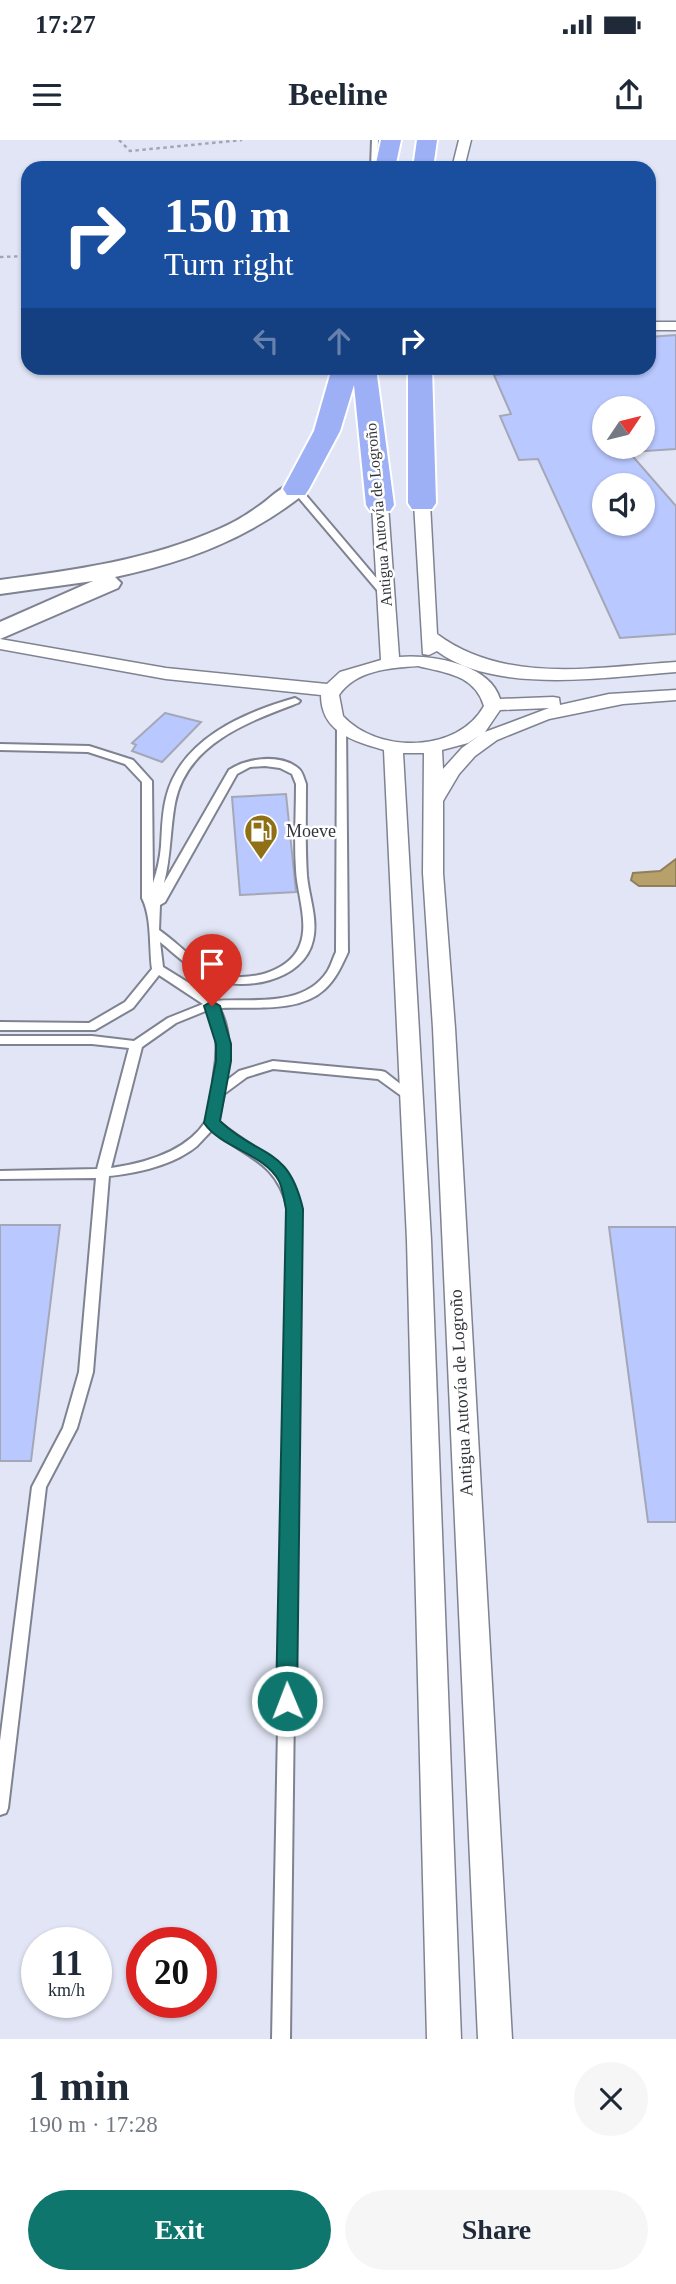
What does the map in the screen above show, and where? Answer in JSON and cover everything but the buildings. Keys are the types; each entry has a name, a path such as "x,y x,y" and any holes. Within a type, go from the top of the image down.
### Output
{"highway":[{"path":"386,161 391,140"},
{"path":"424,161 427,140"},
{"path":"296,489 328,433 342,391 343,375"},
{"name":"Antigua Autovía de Logroño","path":"365,375 380,505"},
{"path":"420,375 424,475 422,503"}],"street":[{"path":"460,161 465,140"},
{"path":"656,326 676,326"},
{"path":"0,631 270,513 296,489"},
{"path":"422,503 429,663"},
{"name":"Antigua Autovía de Logroño","path":"380,505 390,662"},
{"path":"0,587 122,570 168,556"},
{"path":"429,636 453,654 522,672 557,674 676,667"},
{"path":"0,644 94,663 331,698"},
{"path":"0,657 187,690 295,701 331,698"},
{"path":"390,662 429,663 468,673 486,687 494,699 494,713 477,732 447,745 393,747 368,741 334,719 331,698 346,677 366,667 390,662"},
{"path":"486,687 676,677"},
{"path":"494,705 676,695"},
{"path":"435,803 444,780 458,760 485,738 514,723 546,712 624,698"},
{"name":"Antigua Autovía de Logroño","path":"393,747 432,1581 444,2028"},
{"name":"Antigua Autovía de Logroño","path":"433,747 433,873 495,2039"}],"lane":[{"path":"374,161 375,140"},
{"path":"296,489 386,595"},
{"path":"0,1026 90,1027 129,1005 158,969 154,911 165,857 172,794 193,756 227,727 295,701"},
{"path":"0,1040 92,1040 136,1045 174,1019 212,1006 261,1006 292,1000 318,989 335,972 342,952 342,726"},
{"path":"0,747 89,749 129,762 138,771 147,781 148,898 154,911"},
{"path":"154,911 233,772 246,765 263,763 281,764 297,772 301,784 302,881 309,925 306,945 298,959 279,972 231,980 212,975 156,933"},
{"path":"0,1175 130,1170 167,1159 212,1123 223,1044 212,1006 158,969"},
{"path":"0,1808 38,1487 70,1428 86,1372 103,1172 136,1045"},
{"path":"217,1093 243,1074 273,1065 381,1075 400,1086 411,1097"},
{"path":"212,1123 227,1137 270,1161 281,1172 288,1182 295,1209 281,2039"}],"path":[{"path":"119,140 130,151 242,140"},
{"path":"0,257 21,256"}],"shaded area":[{"path":"676,859 676,886 639,886 631,880 633,873 660,871"}],"place":[{"name":"Moeve","path":"261,861"}],"route":[{"path":"212,1006 223,1044 223,1061 212,1123 227,1137 270,1161 281,1172 293,1195 295,1209 286,1626 287,1701"}]}
